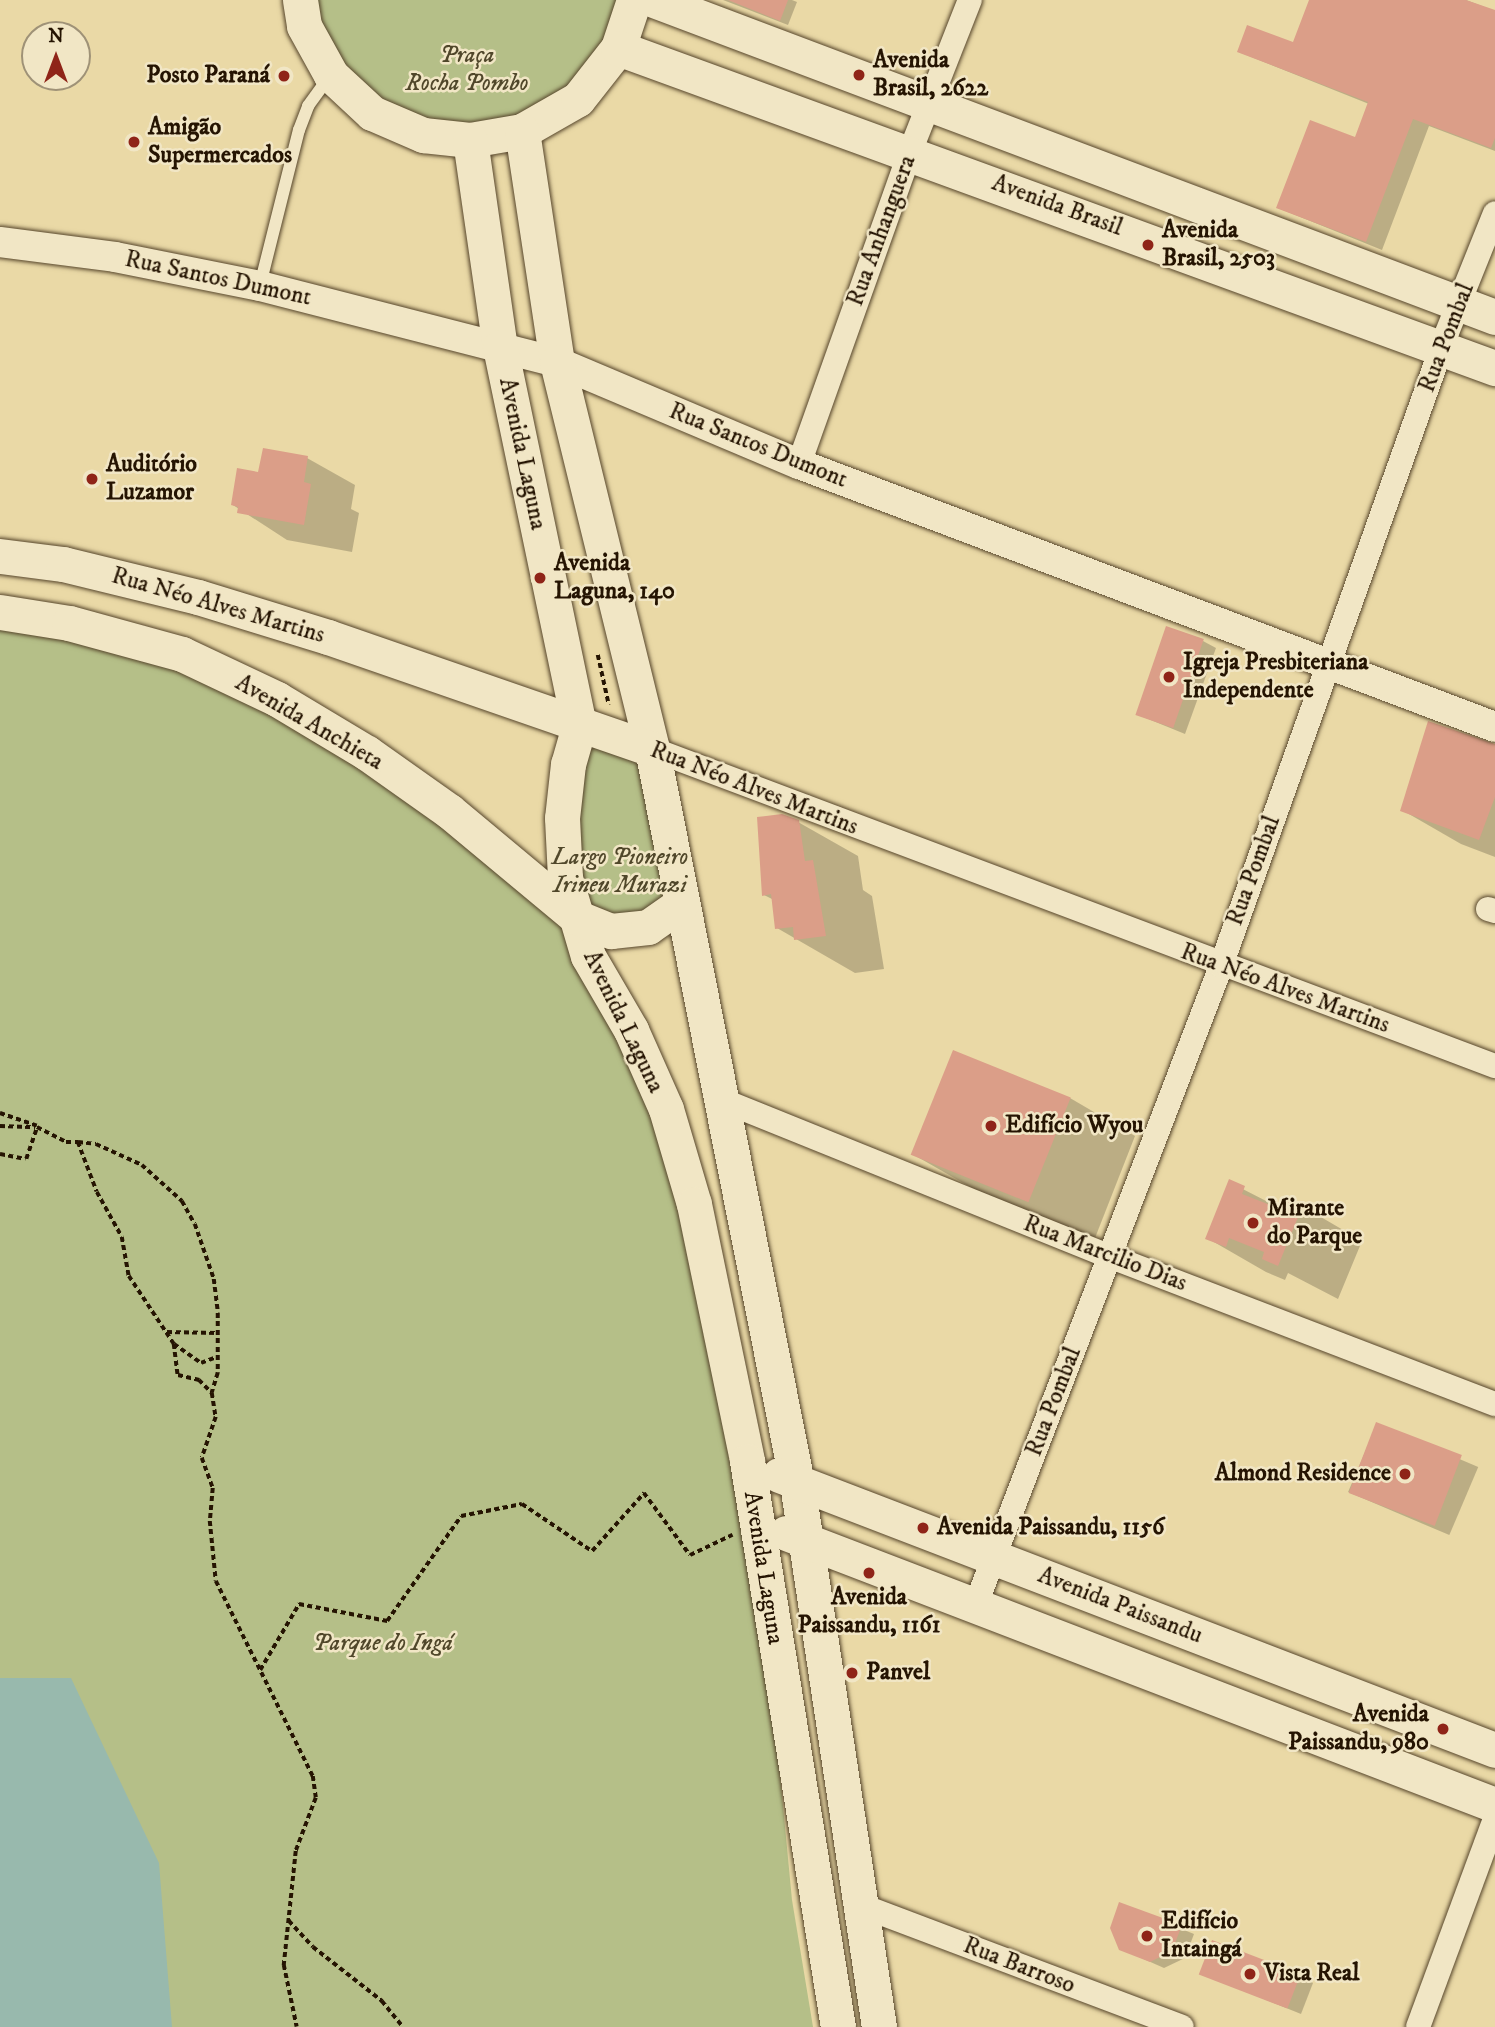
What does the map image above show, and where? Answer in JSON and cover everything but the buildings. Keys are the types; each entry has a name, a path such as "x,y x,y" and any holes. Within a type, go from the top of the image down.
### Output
{"main road":[{"path":"300,0 304,26 331,75 372,113 423,135 470,140 522,131 578,99 618,48 634,0"},
{"name":"Avenida Brasil","path":"654,0 1495,317"},
{"name":"Avenida Brasil","path":"618,48 910,152 1495,368"},
{"name":"Avenida Laguna","path":"522,131 557,362 652,749 717,1098 797,1483 857,1904 879,2027"},
{"name":"Avenida Laguna","path":"470,140 500,347 579,726 568,764 562,818 565,877 588,956 631,1030 666,1108 694,1204 747,1461 838,2027"},
{"name":"Rua Néo Alves Martins","path":"0,556 63,564 198,597 328,637 579,726 652,749"},
{"name":"Avenida Anchieta","path":"0,612 69,623 182,654 277,699 367,753 450,811 576,917"},
{"path":"576,917 611,931 648,927 681,904"},
{"name":"Avenida Paissandu","path":"747,1461 797,1483 1495,1750"},
{"name":"Avenida Paissandu","path":"756,1524 806,1539 1495,1805"}],"street":[{"name":"Rua Anhanguera","path":"799,464 910,152 970,0"},
{"name":"Rua Pombal","path":"976,1604 1220,966 1442,348 1495,214"},
{"name":"Rua Santos Dumont","path":"0,242 115,257 260,286 557,362 799,464 1495,727"},
{"name":"Rua Néo Alves Martins","path":"652,749 1220,966 1495,1066"},
{"name":"Rua Marcilio Dias","path":"717,1098 1109,1256 1495,1404"},
{"path":"1418,2027 1495,1819"},
{"name":"Rua Barroso","path":"857,1904 1182,2027"}],"lane":[{"path":"260,286 299,130 308,106 331,75"}],"path":[{"path":"0,1113 66,1142 96,1144 142,1165 182,1201 214,1279 217,1357 212,1393 216,1417 202,1458 213,1488 210,1521 216,1581 313,1776 316,1798 296,1851 284,1965 297,2027"},
{"path":"0,1126 37,1127"},
{"path":"0,1154 26,1159 37,1127"},
{"path":"78,1142 97,1192 122,1237 130,1276 166,1332 189,1359 201,1363 217,1357"},
{"path":"166,1332 217,1333"},
{"path":"174,1344 178,1374 199,1380 212,1393"},
{"path":"259,1671 299,1604 387,1621 461,1516 522,1504 592,1551 644,1493 690,1555 756,1524"},
{"path":"289,1921 313,1947 382,2001 402,2027"}],"green space":[{"name":"Praça Rocha Pombo","path":"300,0 634,0 628,24 522,131 372,113"},
{"name":"Parque do Ingá","path":"0,612 277,699 575,916 579,726 652,749 681,904 648,927 577,917 666,1109 756,1524 792,1900 813,2027 0,2027"}],"water":[{"path":"0,1678 71,1678 159,1863 172,2027 0,2027"}],"place":[{"name":"Avenida Brasil, 2622","path":"859,75"},
{"name":"Posto Paraná","path":"284,76"},
{"name":"Amigão Supermercados","path":"134,142"},
{"name":"Avenida Brasil, 2503","path":"1148,245"},
{"name":"Auditório Luzamor","path":"92,479"},
{"name":"Avenida Laguna, 140","path":"540,578"},
{"name":"Igreja Presbiteriana Independente","path":"1169,677"},
{"name":"Edifício Wyou","path":"991,1126"},
{"name":"Mirante do Parque","path":"1253,1223"},
{"name":"Almond Residence","path":"1405,1474"},
{"name":"Avenida Paissandu, 1156","path":"923,1528"},
{"name":"Avenida Paissandu, 1161","path":"869,1573"},
{"name":"Panvel","path":"852,1673"},
{"name":"Avenida Paissandu, 980","path":"1443,1729"},
{"name":"Edifício Intaingá","path":"1147,1936"},
{"name":"Vista Real","path":"1250,1974"}],"park label":[{"name":"Largo Pioneiro Irineu Murazi","path":"620,872"}]}
